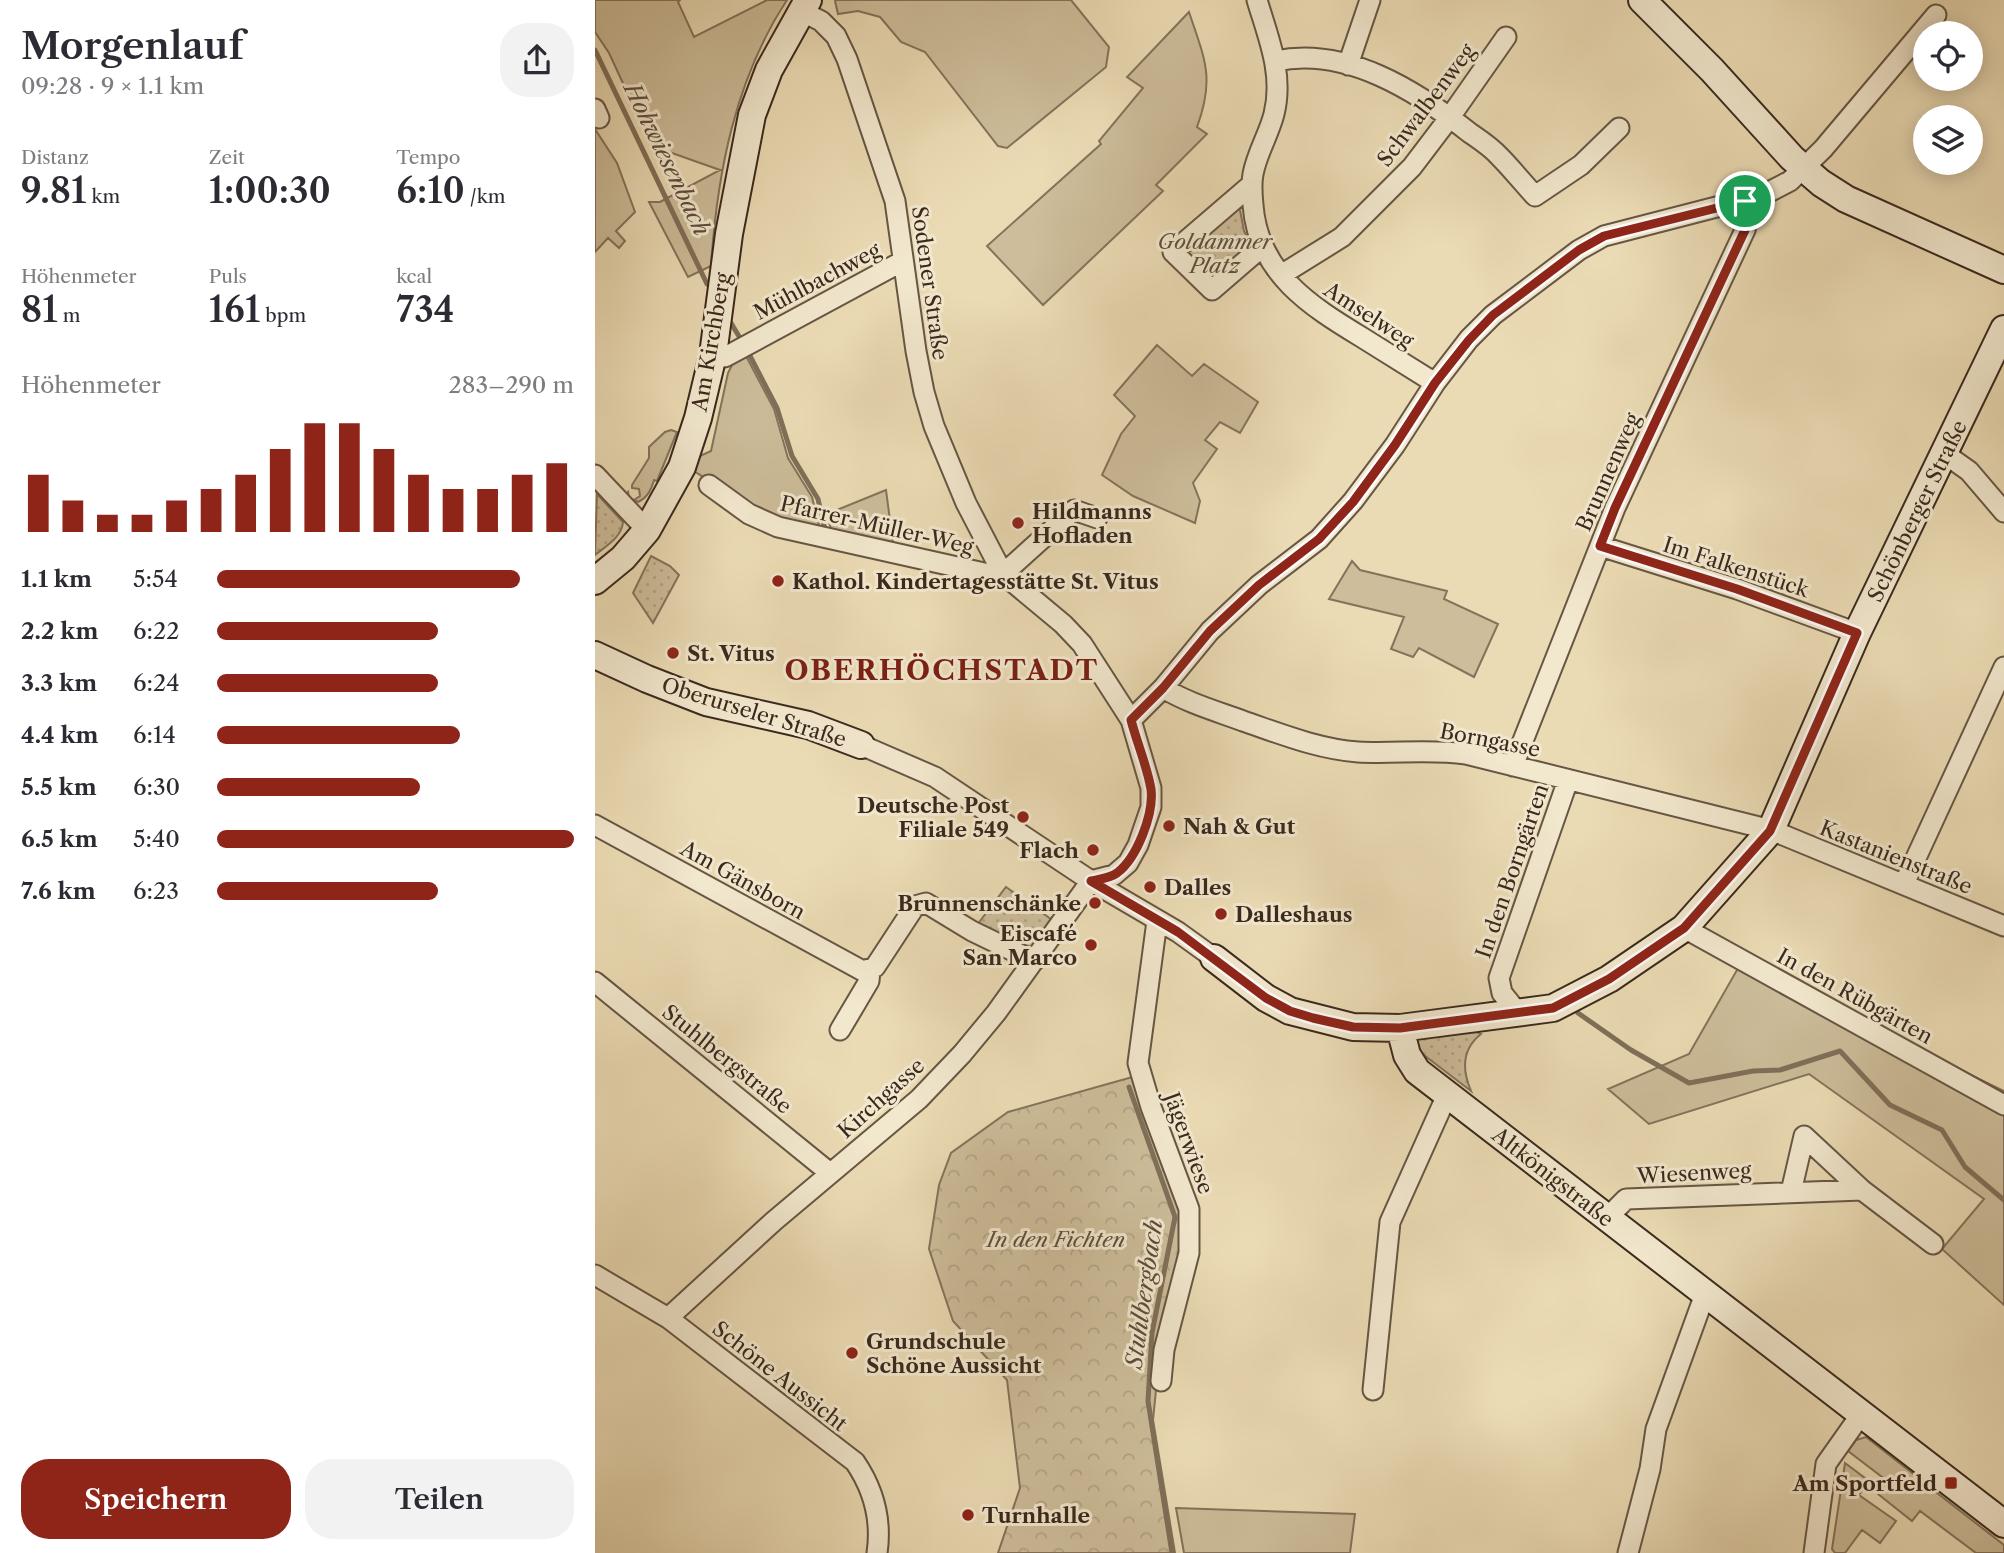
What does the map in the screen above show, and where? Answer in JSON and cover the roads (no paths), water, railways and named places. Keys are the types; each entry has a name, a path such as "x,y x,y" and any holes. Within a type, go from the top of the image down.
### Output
{"street":[{"name":"Amselweg","path":"1257,0 1276,61 1277,75 1275,112 1256,162 1251,185 1256,229 1263,246 1281,275 1298,295 1316,310 1435,383"},
{"path":"1348,65 1370,0"},
{"path":"1642,0 1705,62 1803,169 1821,183 1846,198 2004,270"},
{"name":"Sodener Straße","path":"804,6 836,36 847,59 895,201 916,351 933,426 976,524 1003,574 1063,624 1082,644 1131,720 1151,788 1151,807 1138,845 1128,863 1114,875 1091,881"},
{"name":"Am Kirchberg","path":"595,582 623,558 647,530 682,467 698,418 725,353 729,234 752,115 769,70 804,6"},
{"path":"1131,720 1163,688 1210,631 1259,585 1319,539 1364,488 1435,383 1493,315 1579,250 1604,236 1745,201 1772,192 1790,181 1823,149 1936,15"},
{"name":"Schwalbenweg","path":"1281,275 1342,237 1412,167 1506,37"},
{"path":"1276,61 1305,58 1348,65 1383,76 1450,117 1497,154 1535,196 1581,165 1619,128"},
{"path":"1251,185 1173,251 1212,290 1263,246"},
{"name":"Brunnenweg","path":"1513,766 1615,508 1745,230 1748,217 1745,201"},
{"name":"Mühlbachweg","path":"725,353 754,341 903,261"},
{"name":"Schönberger Straße","path":"1400,1028 1553,1008 1609,979 1684,928 1770,831 1857,633 2004,329"},
{"path":"1945,454 1969,471 2004,512"},
{"path":"595,475 647,530"},
{"name":"Pfarrer-Müller-Weg","path":"709,485 749,514 778,527 971,571 1003,574"},
{"path":"1003,574 1074,510 1097,518"},
{"name":"Im Falkenstück","path":"1600,546 1737,589 1857,633"},
{"name":"Oberurseler Straße","path":"595,655 706,702 808,725 935,777 1091,881"},
{"path":"1904,884 2004,667"},
{"name":"Borngasse","path":"1163,688 1178,697 1226,715 1324,747 1359,752 1436,751 1466,754 1770,831"},
{"name":"In den Borngärten","path":"1518,1013 1502,993 1499,978 1568,780"},
{"name":"Am Gänsborn","path":"595,825 863,971 870,970"},
{"name":"Kastanienstraße","path":"1770,831 2004,926"},
{"path":"1091,881 1178,932 1266,998 1290,1011 1353,1027 1400,1028"},
{"name":"Kirchgasse","path":"668,1318 830,1173 919,1099 988,1023 1091,881"},
{"path":"840,1030 869,981 870,970 876,967 915,906 921,903 926,903 972,931 1034,961"},
{"name":"Jägerwiese","path":"1157,920 1138,1063 1151,1107 1189,1209 1189,1253 1164,1350 1161,1381"},
{"name":"In den Rübgärten","path":"1684,928 2004,1105"},
{"name":"Stuhlbergstraße","path":"595,982 830,1173"},
{"name":"Altkönigstraße","path":"1400,1028 1407,1055 1417,1071 2004,1524"},
{"path":"1373,1390 1390,1222 1447,1095"},
{"path":"1791,1192 1804,1136 1862,1190 1933,1244"},
{"name":"Wiesenweg","path":"1607,1218 1626,1199 1862,1190"},
{"name":"Schöne Aussicht","path":"595,1275 668,1318 855,1462 875,1501 879,1529 877,1553"},
{"path":"1628,1553 1650,1469 1656,1429 1705,1294"},
{"path":"1814,1553 1826,1464 1862,1413"}],"waterway":[{"name":"Hohwiesenbach","path":"595,50 707,284"},
{"name":"Hohwiesenbach","path":"731,323 743,343"},
{"name":"Hohwiesenbach","path":"749,354 777,408 792,456 818,499 825,530"},
{"path":"1578,1013 1631,1050 1689,1083 1753,1071 1780,1070 1840,1051 1890,1105 1942,1130 1965,1167 2004,1200"},
{"name":"Stuhlbergbach","path":"1129,1087 1175,1217 1152,1333 1148,1401 1172,1553"}],"place":[{"name":"Hildmanns Hofladen","path":"1018,523"},
{"name":"Kathol. Kindertagesstätte St. Vitus","path":"778,581"},
{"name":"St. Vitus","path":"673,653"},
{"name":"Deutsche Post Filiale 549","path":"1023,817"},
{"name":"Nah & Gut","path":"1169,826"},
{"name":"Flach","path":"1093,850"},
{"name":"Dalles","path":"1150,887"},
{"name":"Brunnenschänke","path":"1095,903"},
{"name":"Dalleshaus","path":"1221,914"},
{"name":"Eiscafé San Marco","path":"1091,945"},
{"name":"Grundschule Schöne Aussicht","path":"852,1353"},
{"name":"Am Sportfeld","path":"1951,1483"},
{"name":"Turnhalle","path":"968,1515"}],"district":[{"name":"OBERHÖCHSTADT","path":"942,670"}],"park label":[{"name":"Goldammer Platz","path":"1215,253"},
{"name":"In den Fichten","path":"1056,1239"}]}
